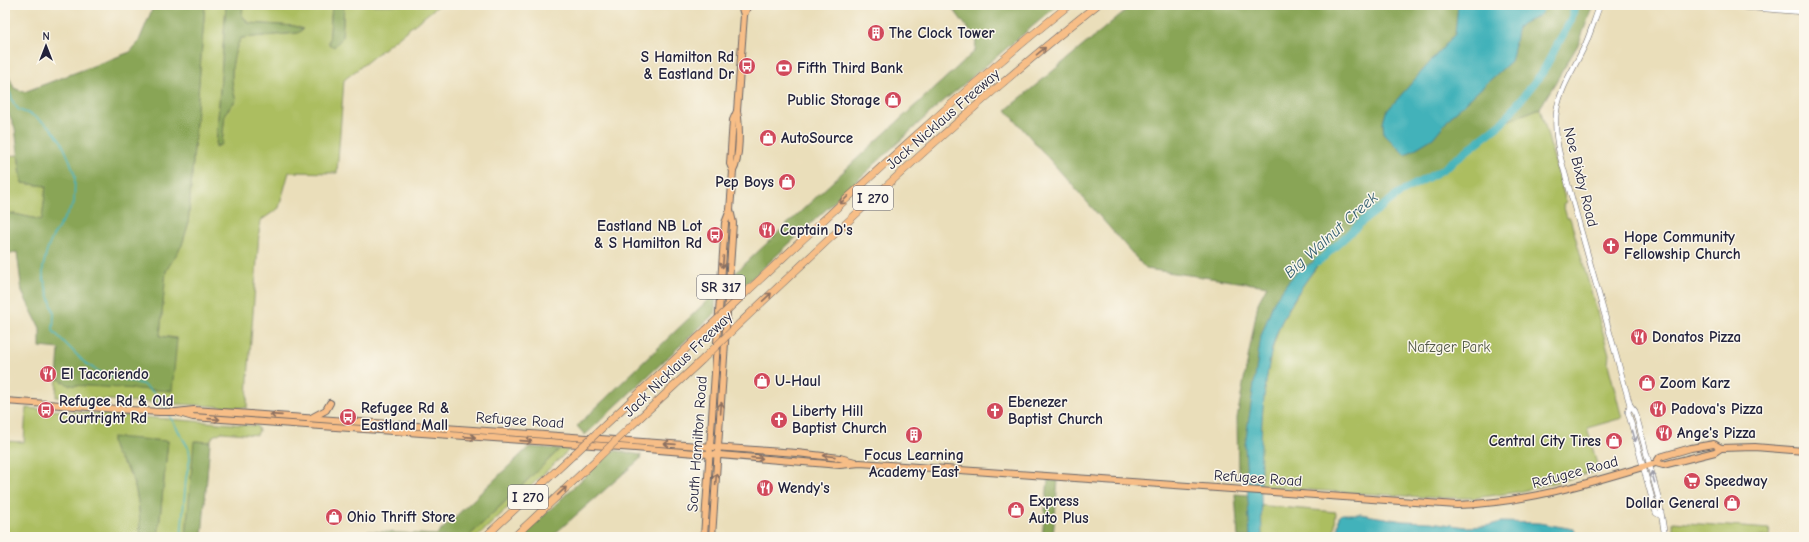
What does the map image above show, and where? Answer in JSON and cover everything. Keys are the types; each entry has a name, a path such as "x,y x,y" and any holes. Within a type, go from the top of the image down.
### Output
{"highway":[{"name":"Jack Nicklaus Freeway","path":"486,537 876,170 999,63 1069,5"},
{"name":"Jack Nicklaus Freeway","path":"514,537 927,149 1030,60 1097,5"}],"main road":[{"name":"South Hamilton Road","path":"741,5 744,15"},
{"name":"South Hamilton Road","path":"712,537 732,223 730,210 733,172 737,164 739,120 737,111 744,15 748,5"},
{"name":"South Hamilton Road","path":"704,537 725,222 730,210"},
{"name":"Refugee Road","path":"5,401 165,412 194,410 709,446 840,458 860,463"},
{"path":"312,418 326,410 330,403"},
{"name":"Refugee Road","path":"174,412 193,417 709,454 840,465 860,463 1438,504 1490,504 1546,494 1653,464"},
{"path":"1653,464 1660,457 1691,448 1714,444 1721,448 1757,447 1804,452"},
{"path":"1653,464 1663,465 1715,452 1721,448"}],"street":[{"name":"Noe Bixby Road","path":"1600,5 1586,42 1561,91 1556,112 1555,128 1560,156 1630,405 1635,410 1653,464 1665,537"},
{"path":"1718,5 1804,12"},
{"name":"Noe Bixby Road","path":"1630,405 1628,412 1642,467 1656,513 1661,516"}],"green space":[{"path":"154,5 205,5 188,225 182,245 166,271 160,336 177,339 172,391 69,385 57,378 59,349 40,347 40,328 22,292 17,252 5,254 5,212 42,220 46,186 22,183 15,128 5,105 5,67 14,88 24,92 130,52 138,43"},
{"path":"205,5 226,5 216,147 222,143 225,113 236,100 232,85 232,69 235,53 241,38 298,33 303,29 295,26 248,23 242,15 243,5 332,5 329,44 342,38 344,5 439,5 344,80 337,173 289,172 279,208 260,221 247,408 56,397 57,378 69,385 177,338 160,336 166,271 182,245 188,225"},
{"path":"226,5 243,5 242,15 248,23 295,26 303,29 298,33 241,38 235,53 232,69 232,85 236,100 225,113 222,144 216,147"},
{"path":"332,5 344,5 342,38 334,47 329,44"},
{"path":"950,5 1058,5 933,110 732,297 733,275 975,51 976,39"},
{"path":"1132,5 1593,5 1579,43 1540,108 1502,123 1442,170 1403,191 1364,220 1326,254 1302,286 1280,324 1270,356 1263,399 1260,442 1261,479 1238,477 1237,418 1258,303 1267,286 1146,269 1006,110"},
{"name":"Nafzger Park","path":"1540,108 1566,202 1563,204 1567,218 1570,218 1609,354 1608,364 1622,418 1587,428 1599,471 1518,492 1475,498 1438,498 1261,487 1260,442 1263,399 1270,356 1280,324 1302,286 1326,254 1364,220 1403,191 1442,170 1502,123"},
{"path":"18,155 22,183 46,186 42,220 5,212 5,156"},
{"path":"716,292 715,313 585,435 577,426"},
{"path":"26,408 257,426 259,431 257,435 222,432 213,436 210,442 195,441 186,537 158,537 168,441 112,438 114,450 134,483 139,513 140,537 5,537 5,441 24,442"},
{"path":"112,437 168,441 158,537 140,537 140,521 136,490 131,475 116,454"},
{"path":"194,441 210,442 202,537 186,537"},
{"path":"529,447 560,449 468,537 366,537 367,531 436,535"},
{"path":"560,449 570,449 477,537 468,537"},
{"path":"613,450 641,455 640,459 551,537 521,537"},
{"path":"1048,480 1058,481 1053,537 1042,537"},
{"path":"1235,494 1248,495 1250,537 1238,537"},
{"path":"1256,505 1336,512 1334,537 1260,537"},
{"path":"1673,522 1770,529 1769,537 1673,537"}],"water":[{"path":"1458,5 1545,5 1540,15 1524,22 1518,28 1511,61 1452,115 1433,138 1405,155 1384,134 1383,123 1386,112 1455,34"},
{"path":"1326,254 1296,296 1278,329 1274,342 1267,376 1262,416 1262,537 1250,537 1245,445 1261,336 1274,301 1287,283 1297,272"},
{"path":"1342,514 1360,514 1403,521 1431,522 1466,527 1486,526 1501,522 1539,523 1574,529 1577,537 1337,537 1339,517"}],"waterway":[{"name":"Big Walnut Creek","path":"1318,262 1364,220 1403,191 1442,170 1502,123 1542,73 1571,20 1575,5"},
{"path":"5,80 14,104 19,110 32,115 50,127 61,141 75,176 74,203 53,236 47,250 43,267 43,277 54,313 53,331 85,363 101,373 142,384 157,395 167,410"},
{"path":"168,413 189,449 190,458 186,478 181,537"}],"place":[{"name":"The Clock Tower","path":"876,33"},
{"name":"S Hamilton Rd & Eastland Dr","path":"747,66"},
{"name":"Fifth Third Bank","path":"784,68"},
{"name":"Public Storage","path":"893,100"},
{"name":"AutoSource","path":"768,138"},
{"name":"Pep Boys","path":"787,182"},
{"name":"Captain D's","path":"767,230"},
{"name":"Eastland NB Lot & S Hamilton Rd","path":"715,235"},
{"name":"Hope Community Fellowship Church","path":"1611,246"},
{"name":"Donatos Pizza","path":"1639,337"},
{"name":"El Tacoriendo","path":"48,374"},
{"name":"U-Haul","path":"762,381"},
{"name":"Zoom Karz","path":"1647,383"},
{"name":"Padova's Pizza","path":"1658,409"},
{"name":"Refugee Rd & Old Courtright Rd","path":"46,410"},
{"name":"Ebenezer Baptist Church","path":"995,411"},
{"name":"Refugee Rd & Eastland Mall","path":"348,417"},
{"name":"Liberty Hill Baptist Church","path":"779,420"},
{"name":"Ange's Pizza","path":"1664,433"},
{"name":"Focus Learning Academy East","path":"914,435"},
{"name":"Central City Tires","path":"1614,441"},
{"name":"Speedway","path":"1692,481"},
{"name":"Wendy's","path":"765,488"},
{"name":"Dollar General","path":"1732,503"},
{"name":"Express Auto Plus","path":"1016,510"},
{"name":"Ohio Thrift Store","path":"334,517"}]}
